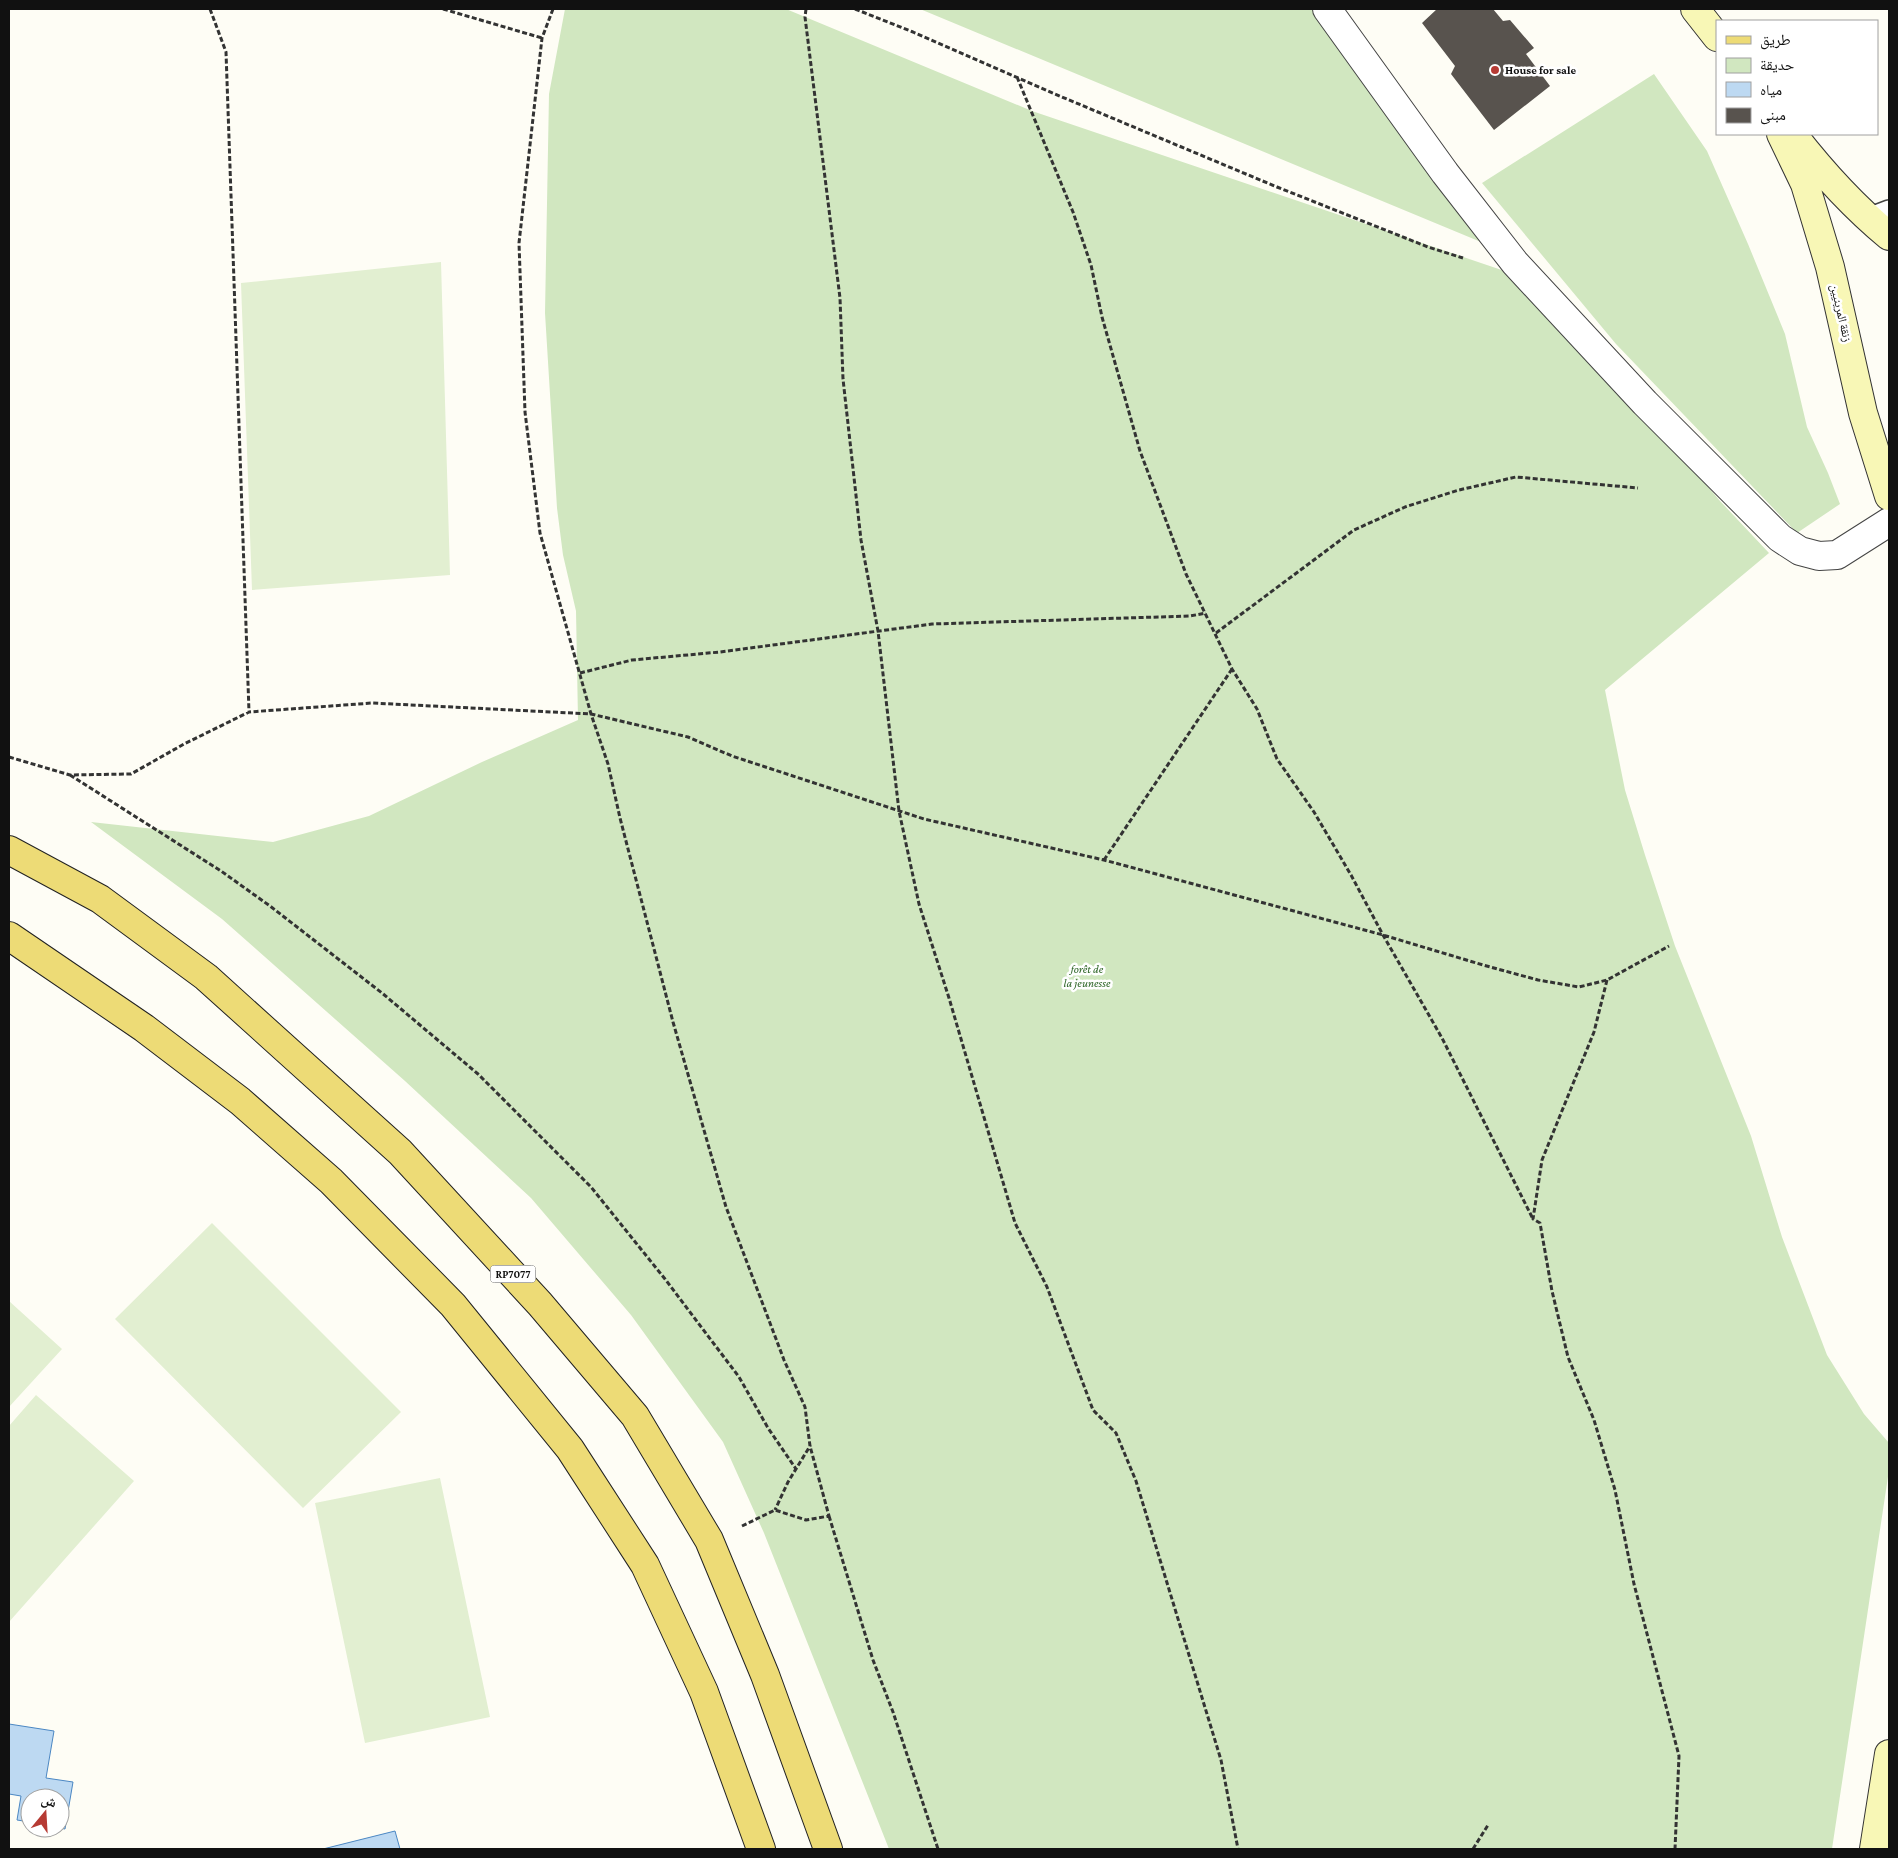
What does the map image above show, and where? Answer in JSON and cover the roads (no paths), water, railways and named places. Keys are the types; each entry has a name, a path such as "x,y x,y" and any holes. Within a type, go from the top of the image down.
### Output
{"main road":[{"path":"1695,9 1716,36"},
{"name":"زنقة المرينيين","path":"1781,135 1805,184 1830,267 1864,413 1889,496"},
{"path":"1793,135 1814,162 1879,215 1889,236"},
{"name":"RP7077","path":"9,850 100,900 206,977 400,1152 540,1304 634,1416 709,1540 765,1675 828,1849"},
{"path":"9,936 144,1028 240,1101 331,1180 453,1305 570,1449 645,1564 704,1692 761,1849"},
{"path":"1874,1849 1889,1754"}],"street":[{"path":"1327,9 1445,173 1515,263 1645,403 1780,538 1800,551 1819,556 1837,555 1889,522"}],"water":[{"path":"9,1724 54,1731 46,1778 73,1782 70,1800 70,1788 20,1788 20,1796 9,1794"},
{"path":"20,1802 20,1820 17,1820"},
{"path":"395,1831 400,1849 323,1849"}],"place":[{"name":"House for sale","path":"1495,70"}],"park label":[{"name":"forêt de la jeunesse","path":"1087,976"}]}
